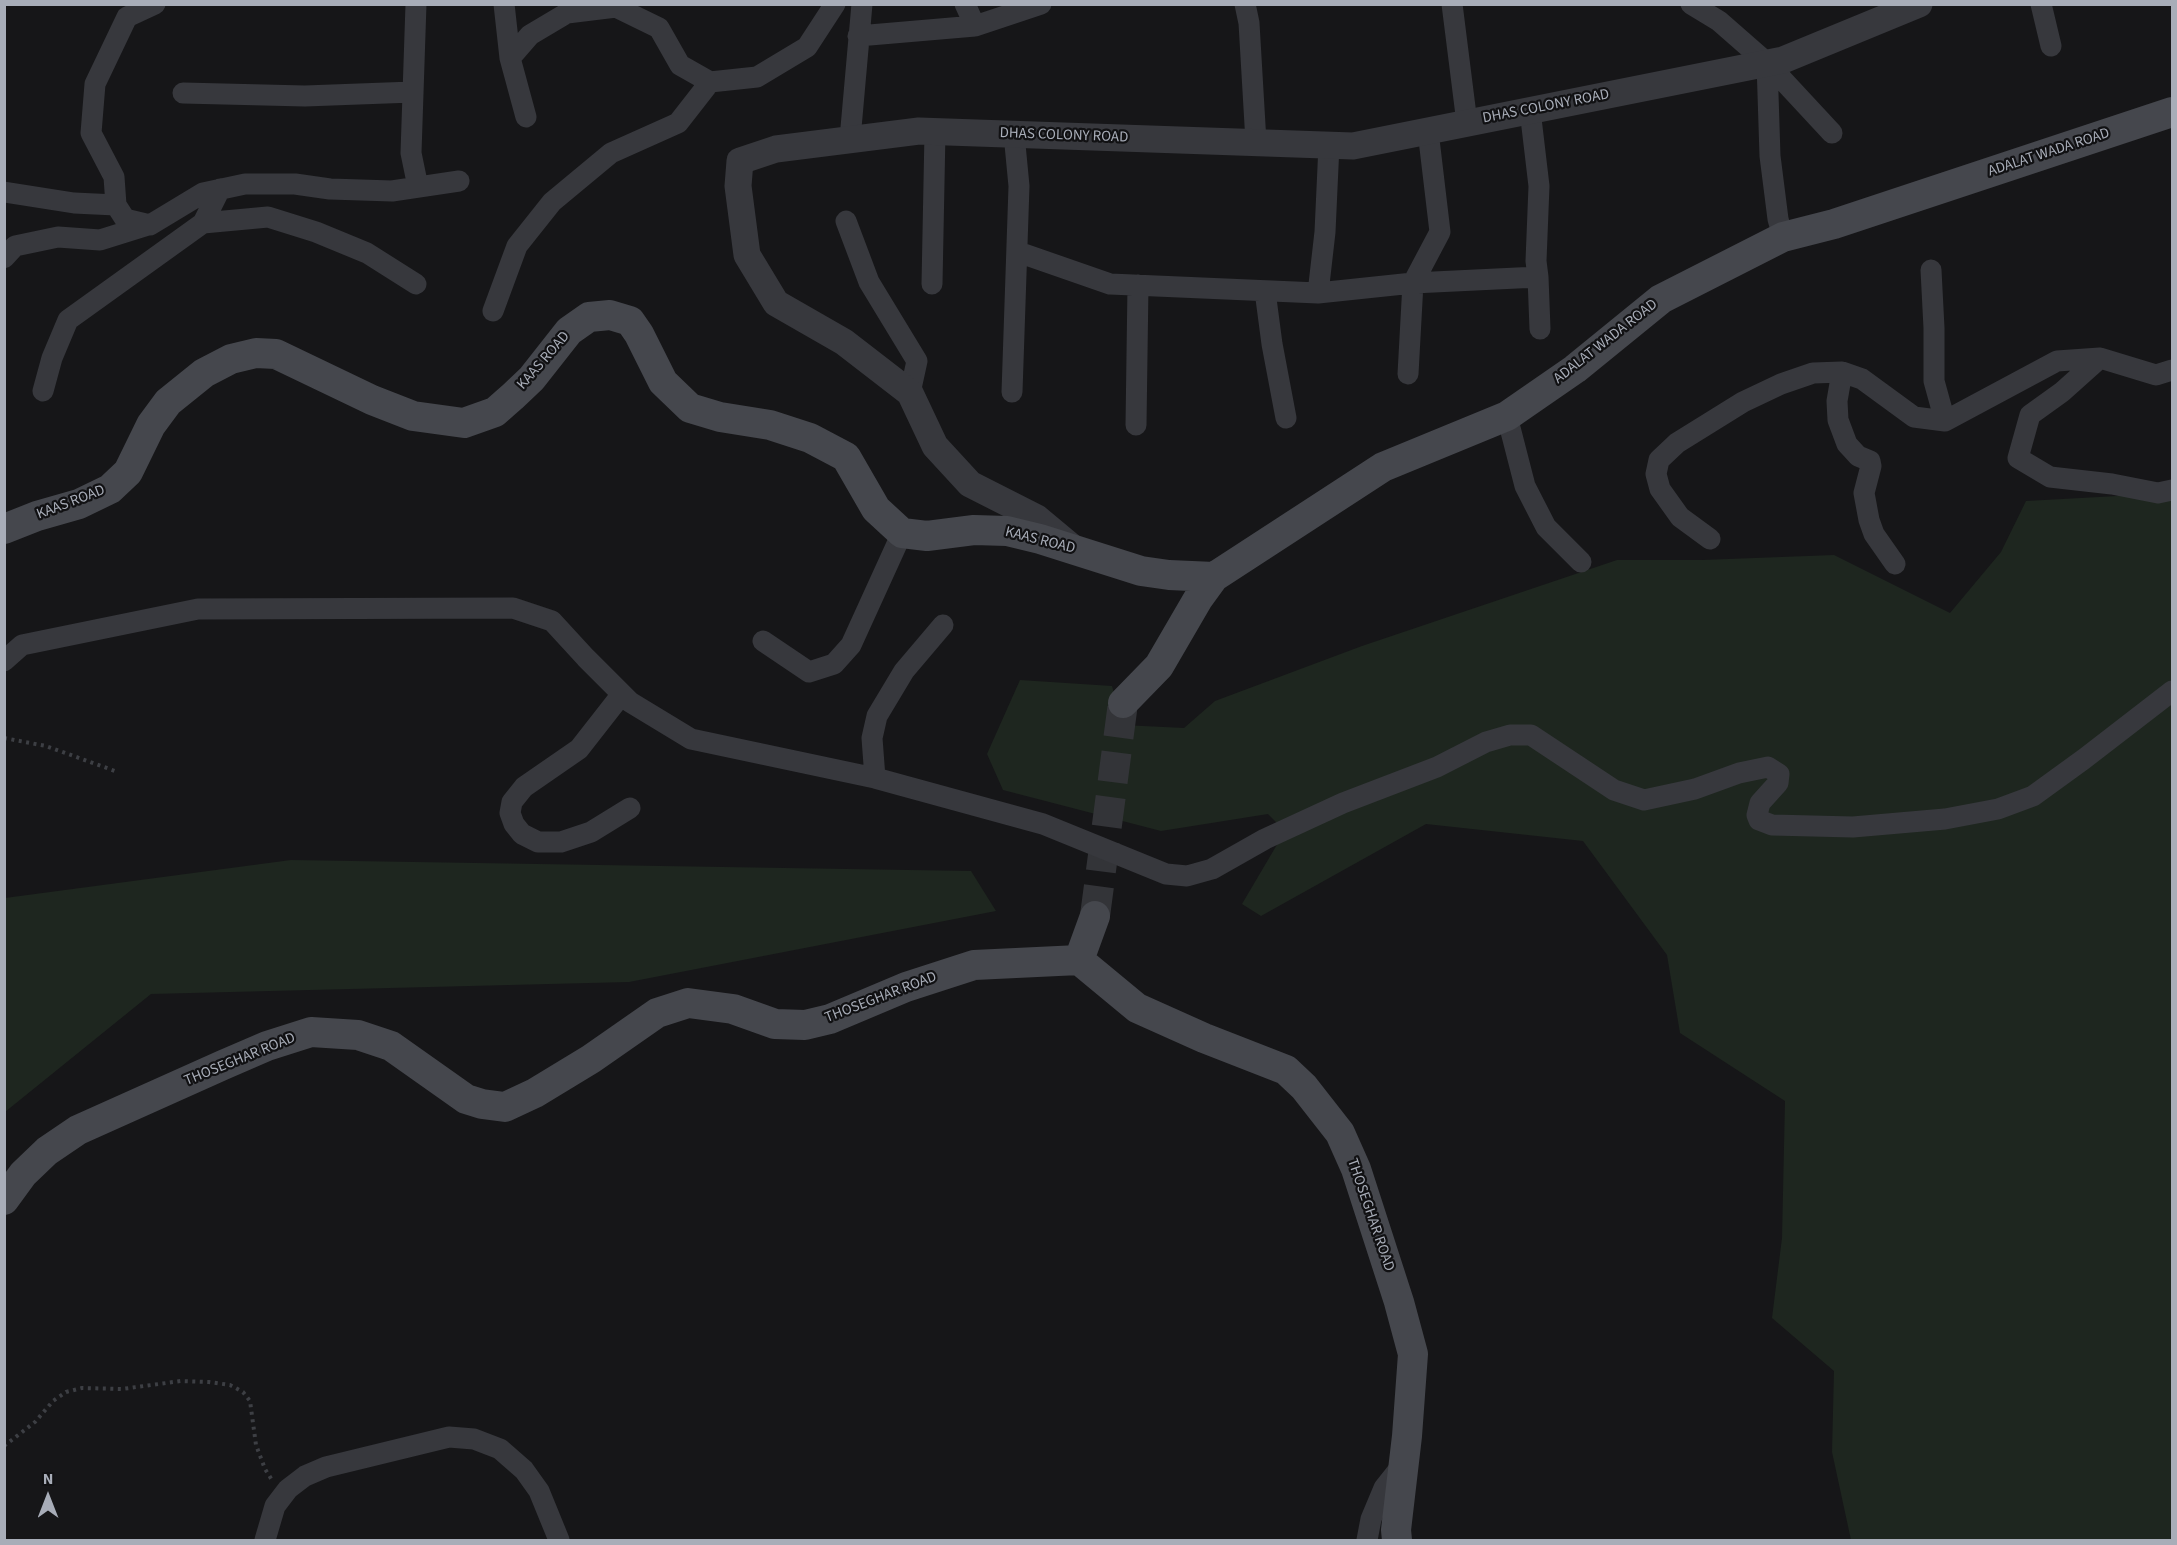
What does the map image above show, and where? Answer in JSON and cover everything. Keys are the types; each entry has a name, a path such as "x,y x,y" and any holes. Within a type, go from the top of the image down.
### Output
{"main road":[{"name":"ADALAT WADA ROAD","path":"1123,703 1159,666 1198,599 1214,577 1383,467 1507,416 1575,369 1661,298 1783,237 1834,224 2172,112"},
{"name":"KAAS ROAD","path":"4,529 37,516 79,504 110,489 128,472 151,425 168,402 204,373 231,359 256,352 276,354 372,400 413,416 464,423 495,412 532,378 569,331 589,317 610,315 630,321 663,382 690,408 720,417 770,425 810,438 846,457 876,509 902,533 927,536 974,530 1007,531 1141,571 1214,577"},
{"path":"1079,960 1095,916"},
{"name":"THOSEGHAR ROAD","path":"4,1200 23,1174 47,1150 78,1130 267,1046 311,1032 358,1035 391,1046 465,1099 505,1107 535,1094 591,1059 657,1013 688,1004 733,1009 775,1024 805,1025 830,1019 906,987 974,965 1079,960 1137,1008 1204,1038 1286,1070 1304,1087 1340,1133 1356,1169 1399,1302 1413,1354 1396,1530 1397,1540"}],"street":[{"path":"150,225 125,219 116,206 114,177 91,133 95,84 126,17 155,4"},
{"path":"416,4 411,153 418,187"},
{"path":"504,4 510,58 526,117"},
{"path":"510,58 530,35 567,13 616,7 658,28 680,64 710,82 757,77 807,47 835,4"},
{"path":"850,140 862,4"},
{"path":"965,4 975,26"},
{"path":"858,36 975,26 1041,4"},
{"path":"1245,4 1249,23 1256,142"},
{"path":"1452,4 1467,123"},
{"name":"DHAS COLONY ROAD","path":"1076,550 1037,518 970,484 935,446 910,393 844,342 776,303 747,255 738,186 740,161 776,149 919,131 1353,146 1783,60 1919,4"},
{"path":"2041,4 2051,46"},
{"path":"1695,5 1719,21 1767,63 1832,133"},
{"path":"1767,63 1770,156 1778,219 1783,237"},
{"path":"493,311 517,246 552,202 611,153 678,123 710,82"},
{"path":"183,93 305,96 413,92"},
{"path":"1530,110 1539,186 1536,261 1540,329"},
{"path":"1408,374 1413,283 1440,232 1428,130"},
{"path":"932,285 935,132"},
{"path":"1012,392 1019,186 1014,134"},
{"path":"1318,293 1325,232 1329,145"},
{"path":"4,258 15,246 58,237 100,240 150,225 203,193 245,184 295,184 360,191 392,191 459,181"},
{"path":"44,391 52,358 68,320 123,278 173,246 203,223 220,189"},
{"path":"4,192 74,203 116,206"},
{"path":"203,223 268,218 316,232 367,253 416,285"},
{"path":"846,221 869,282 917,361 910,393"},
{"path":"1018,252 1110,284 1318,293 1413,283 1538,277"},
{"path":"1931,270 1934,381 1945,421"},
{"path":"1136,425 1138,285"},
{"path":"1265,291 1286,418"},
{"path":"2100,358 2062,392 2030,415 2018,458 2050,477 2112,484 2158,494 2172,490"},
{"path":"1710,539 1680,517 1660,489 1656,474 1659,460 1677,443 1743,402 1781,384 1813,374 1842,372 1862,379 1914,417 1945,421 2057,361 2100,358 2156,375 2172,370"},
{"path":"1842,372 1837,401 1838,420 1847,444 1858,456 1870,461 1871,466 1864,493 1869,520 1874,534 1895,564"},
{"path":"1507,416 1525,486 1546,527 1581,562"},
{"path":"763,641 809,672 834,664 851,645 902,533"},
{"path":"4,662 22,645 198,609 513,608 552,621 630,702 691,739 875,778 1043,824 1166,874 1187,876 1212,869 1265,839 1343,803 1437,767 1486,742 1510,735 1531,735 1614,790 1644,800 1695,789 1739,773 1768,767 1779,774 1778,783 1760,803 1757,815 1759,820 1772,825 1854,827 1945,819 1998,809 2033,796 2172,692"},
{"path":"875,778 872,738 877,716 904,671 943,625"},
{"path":"622,694 579,749 524,787 512,802 510,813 514,824 522,834 538,842 561,842 591,832 630,808"},
{"path":"265,1540 275,1506 286,1491 305,1476 326,1467 449,1437 474,1438 500,1449 524,1470 539,1491 559,1540"},
{"path":"1367,1540 1371,1519 1384,1488 1404,1463"}],"path":[{"path":"4,738 46,746 115,771"},
{"path":"4,1446 35,1422 53,1401 66,1392 82,1388 122,1389 181,1382 230,1385 243,1392 250,1401 256,1445 265,1469 271,1479 286,1491"}],"shaded area":[{"path":"2172,493 2172,1540 1851,1540 1832,1452 1834,1371 1772,1318 1782,1238 1785,1101 1680,1033 1667,955 1583,841 1426,824 1261,916 1242,904 1285,831 1268,814 1161,831 1003,790 987,754 1020,680 1112,686 1123,725 1184,728 1215,701 1362,646 1617,560 1702,560 1834,555 1950,613 2001,552 2026,501"},
{"path":"291,860 971,871 996,911 629,982 151,994 5,1112 5,898"}],"tunnel":[{"path":"1095,916 1123,703"}]}
